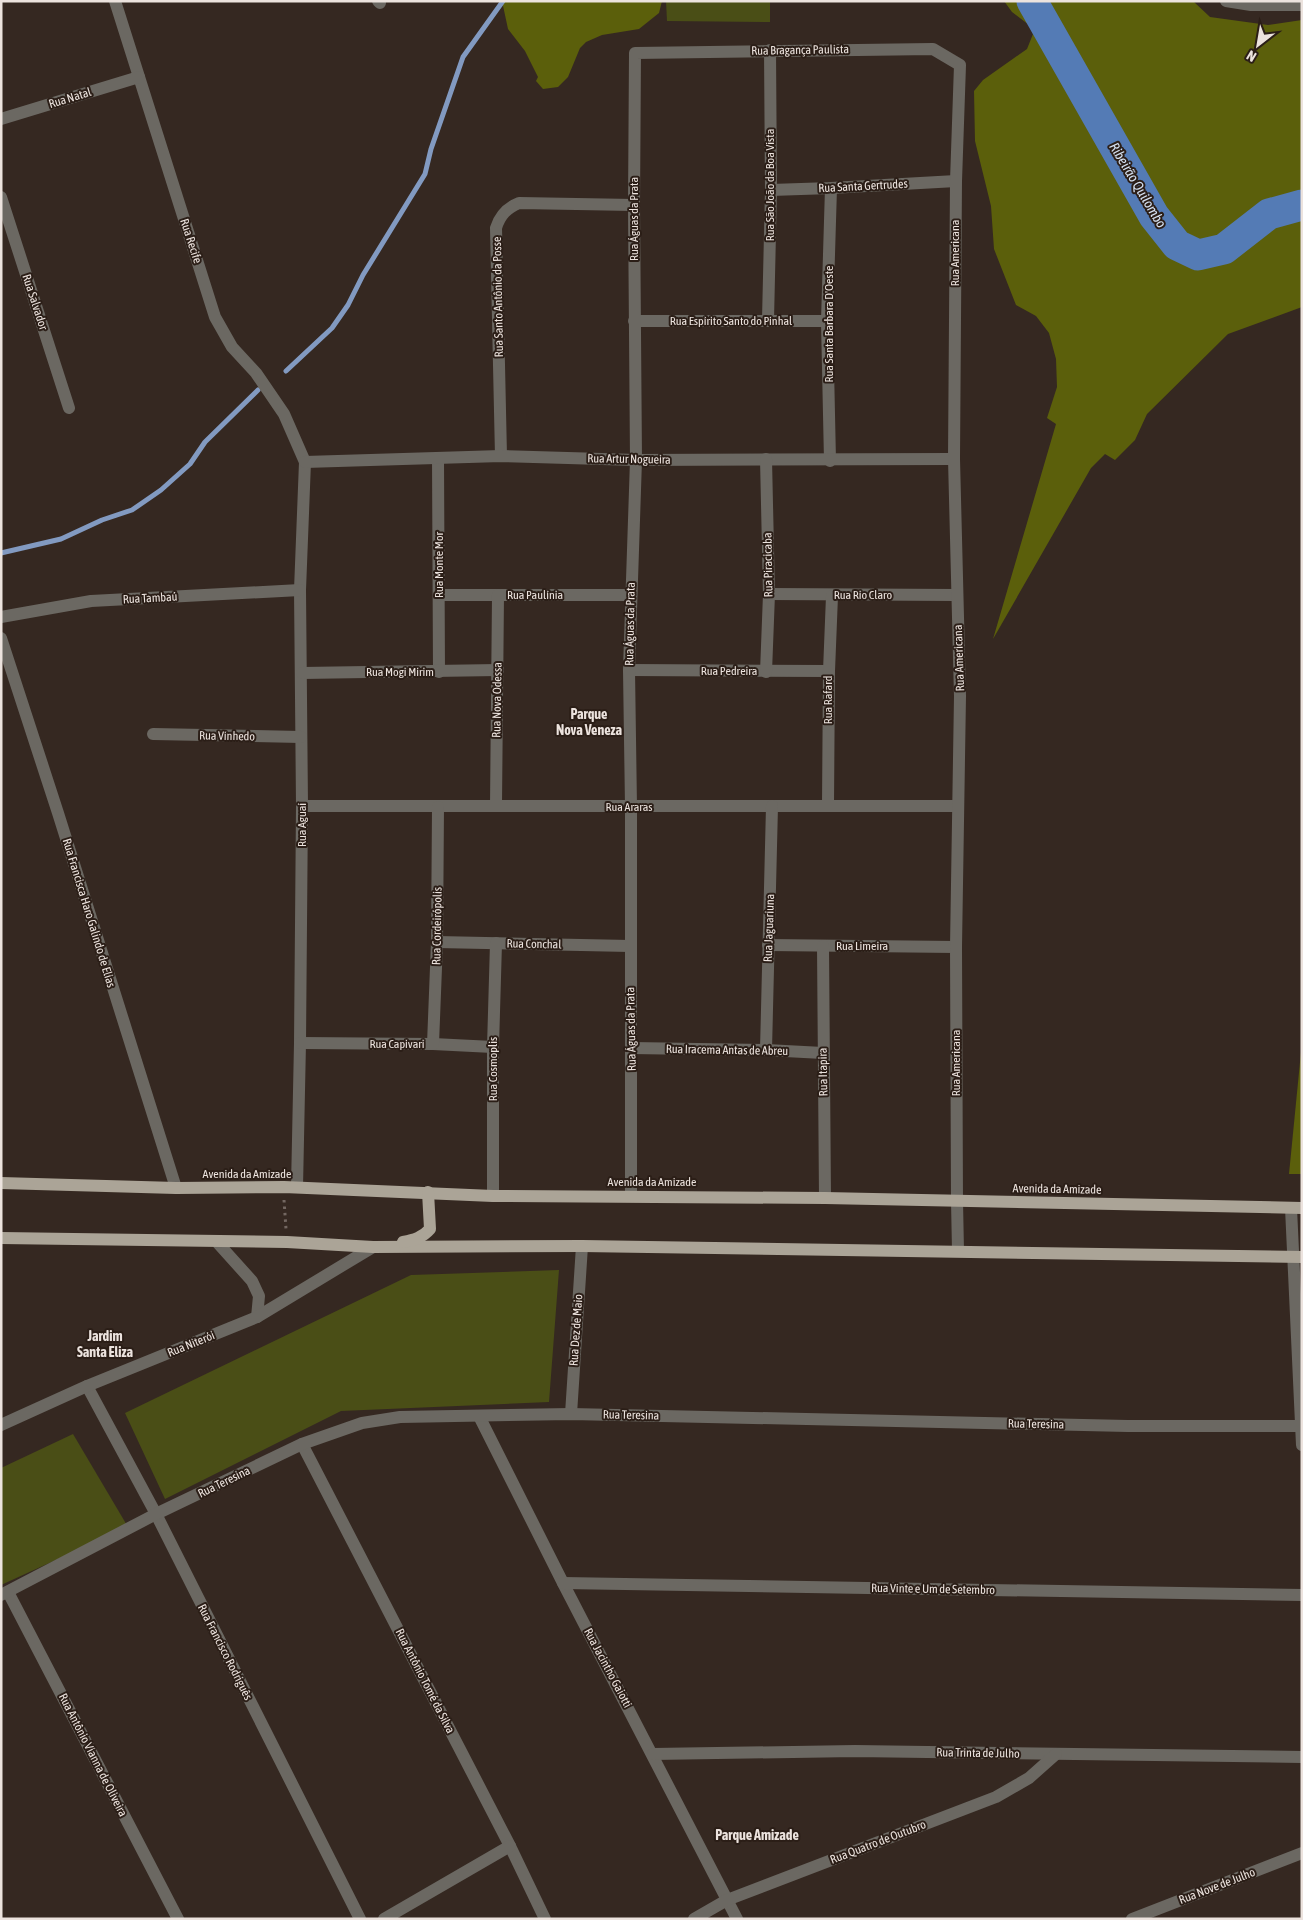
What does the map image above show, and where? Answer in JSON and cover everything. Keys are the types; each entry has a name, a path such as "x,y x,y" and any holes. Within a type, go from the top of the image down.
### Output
{"main road":[{"name":"Avenida da Amizade","path":"1,1183 176,1188 297,1187 493,1196 825,1198 1297,1208"},
{"path":"373,1247 416,1240 426,1234 430,1228 428,1192"},
{"path":"3,1239 287,1242 373,1247 582,1246 1298,1257"}],"street":[{"name":"Rua Recife","path":"114,1 215,317 232,347 256,373 284,414 305,462"},
{"path":"1226,1 1302,5"},
{"name":"Rua Bragança Paulista","path":"635,53 934,49 960,65"},
{"name":"Rua São João da Boa Vista","path":"768,320 771,190 770,50"},
{"name":"Rua Águas da Prata","path":"631,1196 631,807 628,670 636,460 634,321 635,53"},
{"name":"Rua Americana","path":"958,1251 956,947 960,696 954,459 956,181 960,65"},
{"name":"Rua Natal","path":"1,119 139,77"},
{"name":"Rua Santa Gertrudes","path":"771,190 956,181"},
{"name":"Rua Santa Barbara D'Oeste","path":"830,460 827,321 831,188"},
{"name":"Rua Salvador","path":"1,197 69,408"},
{"name":"Rua Santo Antônio da Posse","path":"501,456 496,228 499,219 510,207 519,203 634,205"},
{"name":"Rua Espírito Santo do Pinhal","path":"634,321 827,321"},
{"name":"Rua Artur Nogueira","path":"305,462 501,456 636,460 954,459"},
{"name":"Rua Monte Mor","path":"438,458 439,672"},
{"name":"Rua Piracicaba","path":"766,459 769,594 766,672"},
{"name":"Rua Aguaí","path":"297,1187 302,806 300,590 305,462"},
{"name":"Rua Tambaú","path":"1,617 91,601 300,590"},
{"name":"Rua Rio Claro","path":"769,594 832,596 957,595"},
{"name":"Rua Paulínia","path":"439,595 630,595"},
{"name":"Rua Nova Odessa","path":"496,805 498,595"},
{"name":"Rua Rafard","path":"828,805 828,671 832,596"},
{"name":"Rua Francisca Haro Galindo de Elias","path":"1,638 176,1188"},
{"name":"Rua Mogi Mirim","path":"302,673 498,670"},
{"name":"Rua Pedreira","path":"628,670 828,671"},
{"name":"Rua Vinhedo","path":"153,734 301,737"},
{"name":"Rua Araras","path":"302,806 957,806"},
{"name":"Rua Jaguariuna","path":"766,1050 772,806"},
{"name":"Rua Cordeirópolis","path":"433,1044 437,942 438,807"},
{"name":"Rua Conchal","path":"437,942 630,946"},
{"name":"Rua Cosmoplis","path":"493,1196 493,1047 496,943"},
{"name":"Rua Limeira","path":"768,945 956,947"},
{"name":"Rua Itapira","path":"823,946 825,1198"},
{"name":"Rua Capivari","path":"300,1043 433,1044 493,1047"},
{"name":"Rua Iracema Antas de Abreu","path":"631,1048 766,1050 823,1053"},
{"path":"1297,1208 1302,1445"},
{"path":"216,1241 252,1281 259,1296 256,1317"},
{"name":"Rua Dez de Maio","path":"571,1414 582,1246"},
{"name":"Rua Niterói","path":"1,1425 87,1386 256,1317 373,1247"},
{"name":"Rua Francisco Rodriguês","path":"87,1386 156,1514 360,1919"},
{"name":"Rua Teresina","path":"5,1593 156,1514 302,1444 362,1423 400,1417 571,1414 1128,1426 1301,1426"},
{"name":"Rua Jacintho Gaiotti","path":"479,1416 737,1919"},
{"name":"Rua Antônio Tomé da Silva","path":"302,1444 510,1846 545,1919"},
{"name":"Rua Vinte e Um de Setembro","path":"563,1583 1302,1595"},
{"name":"Rua Antônio Vianna de Oliveira","path":"5,1593 178,1919"},
{"name":"Rua Trinta de Julho","path":"653,1754 855,1751 1302,1757"},
{"name":"Rua Quatro de Outubro","path":"694,1919 727,1900 996,1797 1029,1778 1056,1754"},
{"path":"384,1919 510,1846"},
{"name":"Rua Nove de Julho","path":"1132,1919 1302,1853"}],"path":[{"path":"284,1187 287,1242"}],"green space":[{"path":"666,1 770,1 770,22 667,21"},
{"path":"559,1270 549,1402 341,1411 165,1499 125,1413 411,1275"},
{"path":"73,1434 128,1527 1,1585 1,1468"}],"shaded area":[{"path":"502,1 662,1 659,13 639,29 602,35 586,42 580,48 568,77 558,87 543,89 536,81 538,77 525,51 508,29"},
{"path":"1004,1 1193,1 1210,17 1268,25 1302,20 1302,307 1228,334 1147,414 1135,440 1115,460 1105,454 1091,468 993,639 1056,424 1047,418 1057,387 1056,359 1049,333 1036,316 1016,305 994,249 991,206 975,141 974,91 983,80 1027,49 1033,34 1029,25 1012,12"},
{"path":"1302,1042 1302,1174 1289,1174"}],"waterway":[{"path":"286,371 332,328 348,305 363,275 425,174 431,149 463,57 503,1"},
{"name":"Ribeirão Quilombo","path":"1032,1 1154,216 1177,245 1198,255 1224,249 1269,214 1302,205"},
{"path":"1,553 61,539 102,520 132,510 161,490 190,464 205,442 258,390"}],"district":[{"name":"Parque Nova Veneza","path":"589,722"},
{"name":"Jardim Santa Eliza","path":"105,1344"},
{"name":"Parque Amizade","path":"757,1835"}]}
